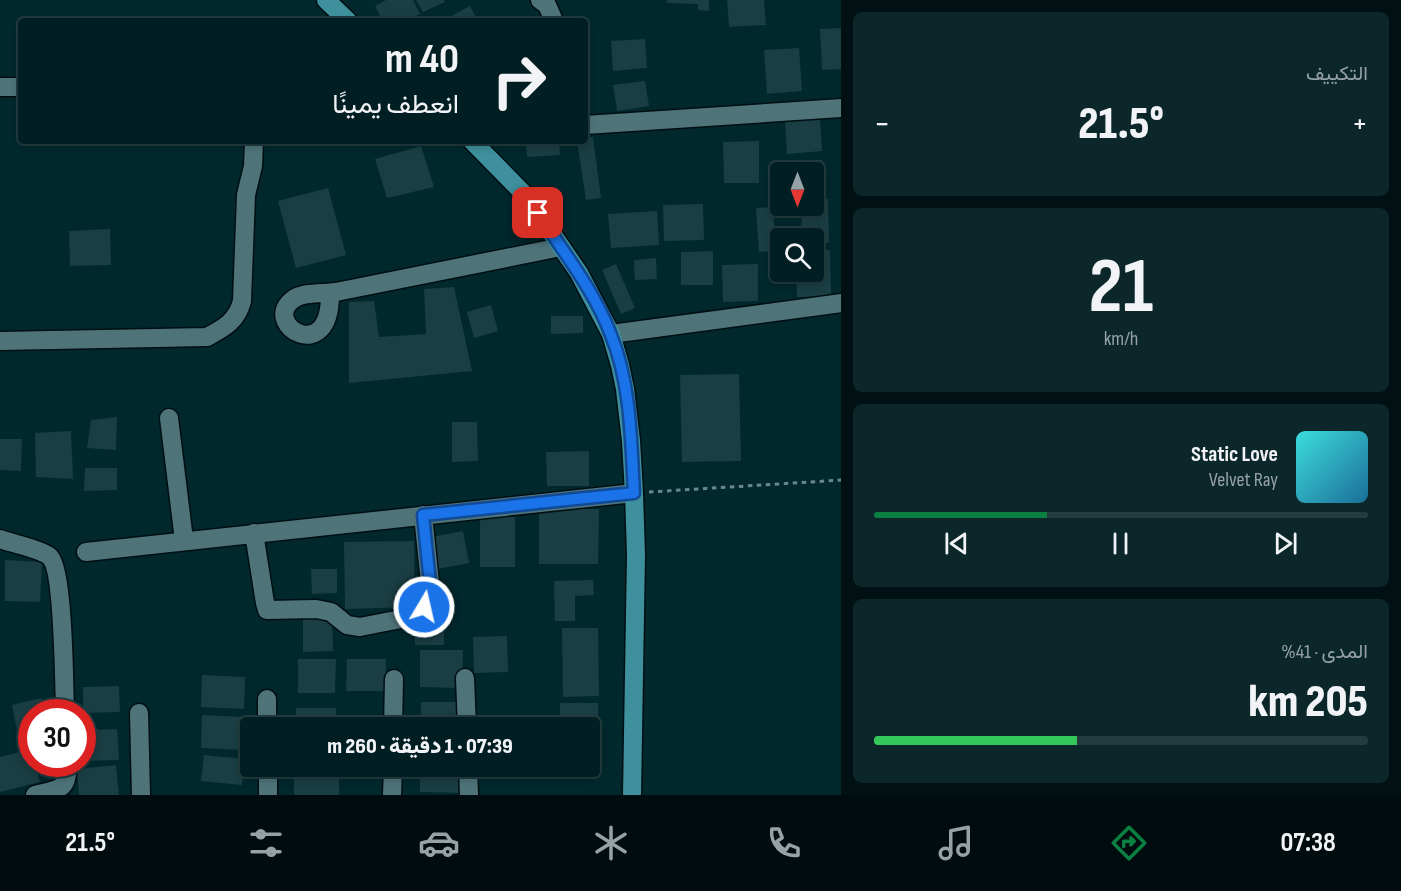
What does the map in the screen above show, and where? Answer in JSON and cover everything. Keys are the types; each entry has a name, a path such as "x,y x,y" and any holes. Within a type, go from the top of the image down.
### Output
{"main road":[{"path":"326,0 345,18"},
{"path":"474,144 527,197 579,273 611,334 625,389 634,493 636,555 632,795"}],"street":[{"path":"540,0 547,5 553,18"},
{"path":"0,87 18,87"},
{"path":"588,124 841,108"},
{"path":"0,341 207,337 232,321 240,312 242,302 246,195 253,166 254,144"},
{"path":"330,293 561,247"},
{"path":"611,334 841,303"},
{"path":"169,418 184,540"},
{"path":"86,552 634,493"},
{"path":"254,533 267,610 316,609 331,612 347,625 360,627 416,616 424,607 430,583 423,515"},
{"path":"0,539 40,552 53,561 59,586 64,699"},
{"path":"465,678 467,717"},
{"path":"393,717 394,679"},
{"path":"267,699 267,717"},
{"path":"139,713 141,795"},
{"path":"35,795 64,786 67,777"},
{"path":"268,777 268,795"},
{"path":"392,795 393,777"},
{"path":"469,777 470,795"}],"path":[{"path":"634,493 841,480"}],"building":[{"path":"386,0 413,0 420,14 411,18 381,18 375,6"},
{"path":"416,0 444,0 445,2 423,12"},
{"path":"667,0 709,0 709,11 698,10 698,4 667,3"},
{"path":"727,0 764,0 766,25 729,27"},
{"path":"470,6 476,18 448,18"},
{"path":"841,28 841,69 822,70 820,29"},
{"path":"645,39 647,68 613,71 611,41"},
{"path":"799,48 802,91 767,94 764,50"},
{"path":"645,81 649,106 617,111 613,85"},
{"path":"820,119 822,151 787,154 785,122"},
{"path":"593,137 601,198 586,200 577,144 588,144 588,138"},
{"path":"759,141 759,183 724,183 723,142"},
{"path":"526,144 559,144 560,155 527,157"},
{"path":"421,146 434,187 387,198 375,159"},
{"path":"822,160 822,162 783,162"},
{"path":"328,188 346,255 296,268 278,201"},
{"path":"824,199 828,199 829,243 824,243 824,228 802,228 801,216 824,216"},
{"path":"703,204 704,240 664,241 663,205"},
{"path":"770,207 770,216 774,216 774,228 770,228 770,251 759,252 756,208"},
{"path":"657,211 659,245 611,248 608,214"},
{"path":"110,229 111,265 70,266 69,231"},
{"path":"824,250 830,250 831,296 797,297 796,282 824,282"},
{"path":"713,251 713,285 681,285 681,252"},
{"path":"656,258 657,279 635,280 634,260"},
{"path":"616,264 635,308 621,314 602,270"},
{"path":"758,264 758,301 723,302 722,265"},
{"path":"454,287 472,371 349,383 349,302 374,301 379,337 426,334 424,289"},
{"path":"491,305 498,331 474,338 467,312"},
{"path":"551,316 583,316 583,333 551,334"},
{"path":"739,374 741,461 682,462 680,375"},
{"path":"117,417 116,450 87,448 91,420"},
{"path":"452,422 477,422 478,461 452,462"},
{"path":"71,431 73,479 36,477 35,433"},
{"path":"0,439 22,439 21,471 0,470"},
{"path":"589,451 589,486 547,486 546,452"},
{"path":"85,468 117,468 117,490 84,491"},
{"path":"539,508 599,509 598,564 539,564"},
{"path":"480,517 515,517 515,567 480,567"},
{"path":"463,531 469,563 437,569 431,537"},
{"path":"414,541 415,607 345,609 344,542"},
{"path":"5,560 42,562 40,602 5,601"},
{"path":"311,569 337,569 337,593 312,594"},
{"path":"593,580 594,595 575,596 575,621 555,621 554,581"},
{"path":"332,618 333,651 303,652 303,619"},
{"path":"414,623 444,623 444,645 415,645"},
{"path":"562,628 598,628 599,696 563,697"},
{"path":"507,636 508,672 474,673 473,637"},
{"path":"420,650 463,650 462,688 420,687"},
{"path":"298,659 336,659 335,693 298,693"},
{"path":"347,659 386,659 386,691 346,691"},
{"path":"202,675 245,677 244,709 201,707"},
{"path":"119,686 120,712 96,713 96,699 83,699 83,687"},
{"path":"421,702 462,702 462,717 421,717"},
{"path":"560,703 598,703 598,717 560,717"},
{"path":"18,704 18,730 17,730 12,705"},
{"path":"296,708 336,708 336,717 296,717"},
{"path":"202,715 244,717 240,717 240,750 201,748"},
{"path":"117,729 119,760 96,761 96,730"},
{"path":"18,752 18,777 39,777 40,782 0,792 0,757"},
{"path":"204,755 240,759 242,785 201,781"},
{"path":"116,765 119,795 79,795 78,777 96,777 96,767"},
{"path":"294,777 339,777 339,795 294,795"},
{"path":"420,777 465,777 465,793 420,792"},
{"path":"490,777 540,777 540,778 490,779"}],"route":[{"path":"424,607 430,583 423,515 634,493 625,389 616,347 600,310 579,273 538,213"}]}
